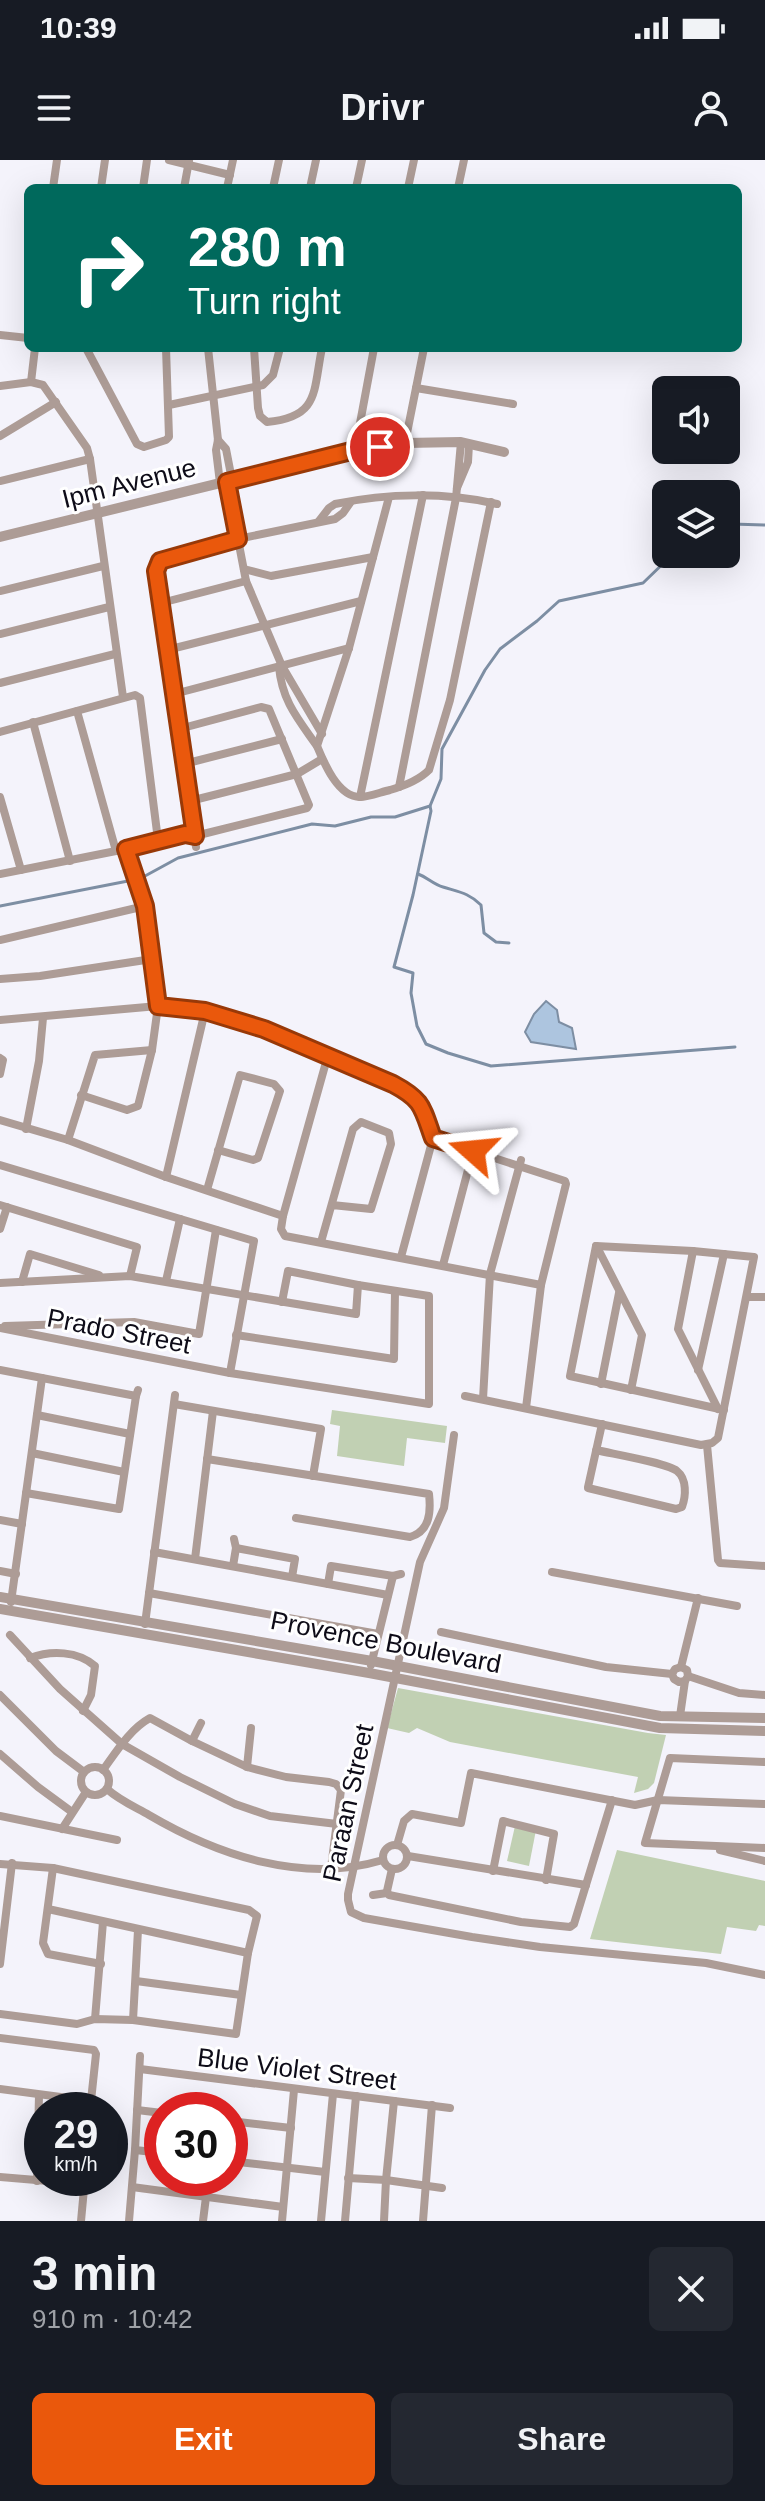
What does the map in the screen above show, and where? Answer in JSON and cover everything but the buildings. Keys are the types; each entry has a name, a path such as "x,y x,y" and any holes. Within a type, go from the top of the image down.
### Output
{"street":[{"path":"54,184 57,160"},
{"path":"102,184 105,160"},
{"path":"144,184 147,160"},
{"path":"169,160 230,175"},
{"path":"228,184 233,160"},
{"path":"274,184 279,160"},
{"path":"311,184 316,160"},
{"path":"357,184 362,160"},
{"path":"409,184 414,160"},
{"path":"459,184 464,160"},
{"path":"185,184 189,163"},
{"path":"0,335 24,338"},
{"path":"31,382 35,352"},
{"path":"88,352 137,444 144,447 166,440 169,434 166,352"},
{"path":"208,352 218,440 226,449 226,482 246,581 280,666 322,734"},
{"path":"254,352 260,416 272,422 306,410 312,398 321,352"},
{"path":"169,405 263,385 273,375 279,352"},
{"path":"355,450 373,352"},
{"path":"405,443 423,352"},
{"path":"0,386 31,382 43,385 87,448 99,514 103,566 123,697"},
{"path":"416,388 513,404"},
{"path":"0,436 56,402"},
{"name":"Ipm Avenue","path":"0,537 355,450 405,443 465,443 504,452"},
{"path":"399,787 457,493 468,462 465,443"},
{"path":"0,481 90,459"},
{"path":"196,847 156,571 160,561 319,521 335,504 457,493 494,503 450,700 429,770 425,774 399,787 360,797 350,794 339,785 287,703 280,687 280,666"},
{"path":"360,797 423,495"},
{"path":"317,746 349,648 389,497"},
{"path":"244,569 271,576 373,557"},
{"path":"0,591 103,566"},
{"path":"161,603 246,581"},
{"path":"167,650 361,601"},
{"path":"0,634 109,607"},
{"path":"174,694 349,648"},
{"path":"0,683 115,654"},
{"path":"0,732 123,697 135,695 140,698 158,840"},
{"path":"0,874 185,834 195,836 307,808 309,802 269,709 261,707 179,729"},
{"path":"77,711 121,850 134,874 145,906 158,1006 152,1050 138,1106 127,1110 81,1095"},
{"path":"33,722 70,861"},
{"path":"184,764 282,739"},
{"path":"190,801 297,774 322,759"},
{"path":"0,797 21,870"},
{"path":"0,940 145,906"},
{"path":"0,979 152,959"},
{"path":"0,1020 158,1006 205,1011 264,1029 414,1095 433,1138 401,1257"},
{"path":"166,1177 205,1011"},
{"path":"26,1129 39,1061 43,1018"},
{"path":"68,1140 95,1055 152,1050"},
{"path":"328,1055 283,1216 281,1229 285,1236 541,1285"},
{"path":"0,1058 3,1060 0,1074"},
{"path":"207,1190 218,1150 240,1075 274,1084 280,1091 258,1158 253,1160 218,1150"},
{"path":"0,1120 68,1140 283,1216"},
{"path":"321,1242 353,1129 361,1122 389,1133 391,1144 371,1209 332,1205"},
{"path":"433,1138 520,1163 565,1181 541,1285 526,1408"},
{"path":"443,1265 473,1151"},
{"path":"483,1399 490,1274 520,1163"},
{"path":"0,1165 254,1241 230,1373"},
{"path":"0,1229 3,1206 137,1247 130,1276"},
{"path":"166,1281 180,1219"},
{"path":"0,1327 134,1322 199,1334 216,1230"},
{"path":"465,1396 707,1445 718,1438 721,1410 754,1257 596,1246"},
{"path":"596,1246 642,1335 631,1390"},
{"path":"596,1246 570,1375 572,1378 721,1410"},
{"path":"693,1251 678,1329 721,1410"},
{"path":"22,1282 30,1254 103,1277"},
{"path":"698,1371 724,1254"},
{"path":"236,1335 394,1359 395,1291 288,1271 282,1302"},
{"path":"0,1283 130,1276 356,1314 358,1285"},
{"name":"Prado Street","path":"0,1327 230,1373 429,1404 429,1296 395,1291"},
{"path":"601,1384 619,1292"},
{"path":"747,1297 765,1297"},
{"path":"0,1372 137,1393 119,1509 26,1493"},
{"path":"5,1610 6,1598 16,1574 42,1378"},
{"path":"143,1633 174,1400 213,1411 321,1429 313,1476"},
{"path":"195,1559 213,1411"},
{"path":"37,1415 130,1434"},
{"path":"596,1450 675,1469 684,1481 682,1507 676,1509 590,1490 588,1487 596,1450 602,1424"},
{"name":"Paraan Street","path":"454,1435 444,1508 420,1562 396,1666 354,1867 348,1900 351,1912 364,1918 540,1947 706,1963 765,1975"},
{"path":"707,1445 718,1560 720,1563 765,1566"},
{"path":"32,1453 124,1472"},
{"path":"207,1459 429,1494 428,1520 422,1531 410,1537 296,1518"},
{"path":"0,1520 22,1524"},
{"path":"233,1566 235,1544 295,1559 292,1577"},
{"path":"154,1552 388,1595"},
{"path":"328,1584 331,1561 397,1575 388,1595 369,1673"},
{"path":"0,1571 16,1574"},
{"path":"552,1572 737,1606"},
{"path":"149,1593 378,1634"},
{"name":"Provence Boulevard","path":"6,1598 372,1661 660,1716 765,1718"},
{"path":"681,1667 698,1598"},
{"name":"Provence Boulevard","path":"5,1610 369,1673 660,1728 765,1731"},
{"path":"441,1632 606,1667 672,1674"},
{"path":"10,1635 83,1711 122,1744 235,1804 270,1816 337,1824"},
{"path":"30,1658 44,1653 64,1654 86,1658 95,1666 91,1695 83,1711"},
{"path":"672,1674 681,1667 687,1670 680,1716"},
{"path":"672,1674 676,1681 686,1679 739,1693 765,1695"},
{"path":"0,1695 47,1743 84,1772"},
{"path":"660,1716 660,1728"},
{"path":"103,1770 122,1744 150,1718 247,1767 286,1777 336,1784 341,1790 331,1868"},
{"path":"192,1741 201,1723"},
{"path":"247,1767 251,1728"},
{"path":"765,1762 672,1753 644,1846 765,1848"},
{"path":"0,1754 72,1812"},
{"path":"397,1845 404,1821 412,1814 466,1824 473,1762"},
{"path":"95,1767 103,1770 109,1778 107,1789 97,1795 86,1792 81,1783 84,1772 95,1767"},
{"path":"471,1773 635,1805 658,1800 765,1804"},
{"path":"107,1789 177,1832 249,1860 310,1875 331,1868 354,1867 383,1860"},
{"path":"62,1829 86,1792"},
{"path":"373,1895 387,1893 521,1922 570,1927 574,1924 612,1800"},
{"path":"1,1815 117,1840"},
{"path":"493,1871 503,1821 554,1834 546,1880"},
{"path":"173,1842 177,1832"},
{"path":"383,1860 385,1850 392,1845 405,1849 408,1856 403,1867 392,1869"},
{"path":"700,1845 765,1861"},
{"path":"408,1856 586,1885"},
{"path":"383,1860 392,1869"},
{"path":"0,1964 2,1917 12,1863"},
{"path":"0,1864 53,1868 169,1891 249,1910 257,1916 236,2034 133,2020 95,2019 77,2024 0,2014"},
{"path":"53,1868 43,1943 48,1954 101,1964"},
{"path":"387,1893 392,1869"},
{"path":"48,1909 248,1953"},
{"path":"95,2019 103,1922"},
{"path":"133,2020 138,1930"},
{"path":"136,1981 241,1995"},
{"path":"0,2038 94,2050 92,2092"},
{"path":"129,2221 140,2056"},
{"name":"Blue Violet Street","path":"140,2069 450,2108"},
{"path":"0,2089 24,2093"},
{"path":"282,2221 294,2090"},
{"path":"321,2221 333,2094"},
{"path":"345,2221 356,2096"},
{"path":"384,2221 394,2101"},
{"path":"423,2221 432,2105"},
{"path":"137,2110 144,2111"},
{"path":"248,2123 291,2128"},
{"path":"135,2150 144,2151"},
{"path":"248,2163 325,2172"},
{"path":"0,2177 24,2180"},
{"path":"348,2178 442,2188"},
{"path":"132,2187 283,2207"},
{"path":"81,2221 83,2196"},
{"path":"203,2221 206,2197"}],"green space":[{"path":"332,1410 447,1426 445,1443 407,1438 404,1466 337,1456 340,1426 330,1424"},
{"path":"398,1688 666,1735 654,1783 648,1789 634,1793 638,1777 450,1742 417,1728 409,1733 387,1728"},
{"path":"515,1826 536,1830 529,1866 507,1861"},
{"path":"617,1850 765,1881 765,1926 759,1925 756,1931 727,1927 721,1954 590,1939"}],"water":[{"path":"546,1001 557,1010 559,1022 572,1028 576,1049 531,1042 525,1032 534,1014"}],"waterway":[{"path":"740,524 765,525"},
{"path":"0,906 128,881 145,876 178,858 312,824 335,826 371,817 395,817 430,806 441,779 442,749 485,670 500,649 559,601 643,583 659,568"},
{"path":"430,806 413,895 394,967 413,973 411,993 417,1026 426,1044 491,1066 735,1047"},
{"path":"418,874 477,901 481,905 484,933 496,942 509,943"}],"route":[{"path":"380,447 355,450 227,482 238,539 160,561 157,565 195,836 185,834 126,849 145,906 158,1006 205,1011 264,1029 393,1084 414,1095 420,1103 433,1138 473,1151"}]}
